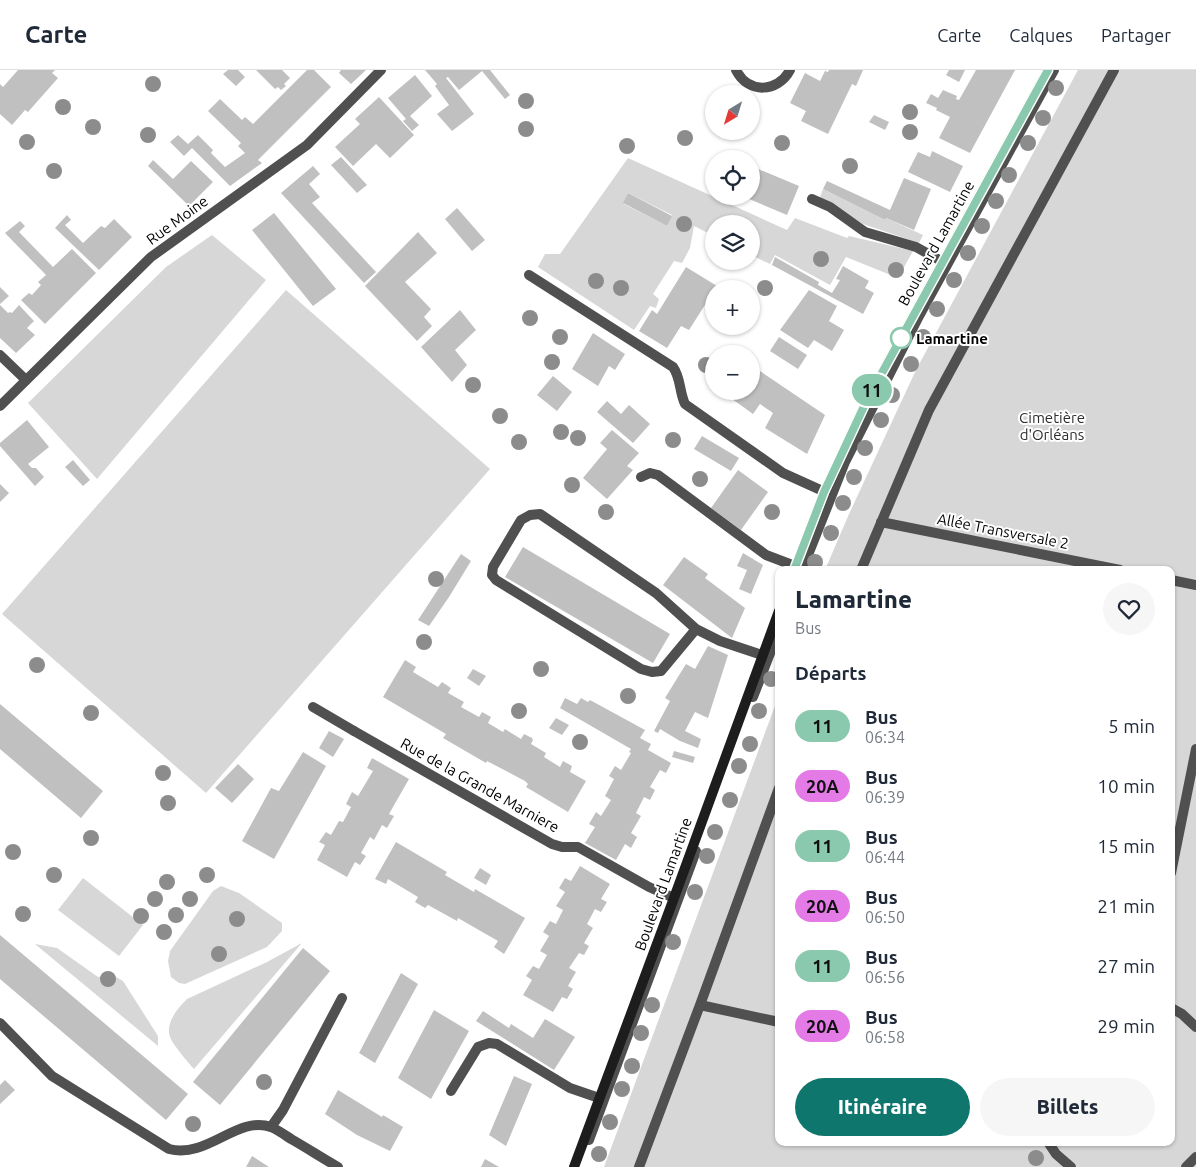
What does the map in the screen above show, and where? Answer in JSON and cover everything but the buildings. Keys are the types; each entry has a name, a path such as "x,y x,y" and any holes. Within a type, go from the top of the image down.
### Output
{"street":[{"name":"Rue Moine","path":"0,406 151,257 307,145 381,70"},
{"path":"736,70 739,76 747,83 756,87 766,88 784,80 790,70"},
{"name":"Boulevard Lamartine","path":"798,566 824,492 866,402 1048,70"},
{"path":"798,566 845,462 919,316 1054,70"},
{"path":"862,566 930,410 1114,70"},
{"path":"812,199 830,207 864,232 916,247 943,262"},
{"path":"529,275 673,367 678,375 684,404 784,473 824,492"},
{"path":"0,355 26,380"},
{"path":"641,477 650,473 658,474 766,555 792,566"},
{"path":"696,629 660,671 652,672 641,669 496,580 492,575 493,567 521,520 530,515 540,514 656,593 696,629 720,641 762,655"},
{"name":"Allée Transversale 2","path":"880,522 1100,566"},
{"path":"1175,581 1196,585"},
{"name":"Boulevard Lamartine","path":"574,1167 775,621"},
{"path":"579,1167 687,878 731,753 775,640"},
{"name":"Rue de la Grande Marniere","path":"313,707 552,844 562,847 578,847 650,887 674,898"},
{"path":"1175,853 1196,749"},
{"path":"639,1167 775,799"},
{"path":"272,1127 283,1110 342,998"},
{"path":"700,1005 775,1021"},
{"path":"1175,1010 1196,1026"},
{"path":"0,1023 52,1076 169,1150 180,1152 195,1150 238,1130 255,1125 272,1127 338,1167"},
{"path":"451,1091 478,1047 489,1043 497,1044 570,1088 599,1098"},
{"path":"1051,1146 1056,1154 1071,1167"},
{"path":"1186,1167 1196,1157"}],"green space":[{"name":"Cimetière d'Orléans","path":"1078,70 1196,70 1196,1167 604,1167 775,706 775,1146 1175,1146 1175,566 827,566 916,370"},
{"path":"628,158 705,193 705,205 732,205 754,215 705,215 705,232 694,226 690,248 682,263 674,261 653,294 659,299 656,308 650,306 634,330 538,267 545,254 560,254","holes":["628,193 672,215 667,226 624,204"]},
{"path":"823,189 885,220 886,218 923,235 919,243 863,224 820,197"},
{"path":"760,218 787,230 795,218 847,238 849,236 913,251 898,278 846,257 830,285 775,255 770,264 760,259"},
{"path":"212,235 266,280 97,479 28,403 166,267"},
{"path":"286,290 490,469 206,793 2,614"},
{"path":"83,878 143,925 119,956 58,910"},
{"path":"221,886 239,893 282,923 282,931 267,947 185,984 179,983 171,977 168,961 170,951 213,891"},
{"path":"302,943 194,1069 177,1049 170,1037 169,1026 173,1016 180,1007 187,999 267,962"},
{"path":"35,944 57,948 98,977 111,974 123,981 158,1036 158,1046"}],"bus line":[{"name":"11","path":"796,566 824,492 866,402 1048,70"}],"place":[{"name":"Lamartine","path":"901,338"}]}
